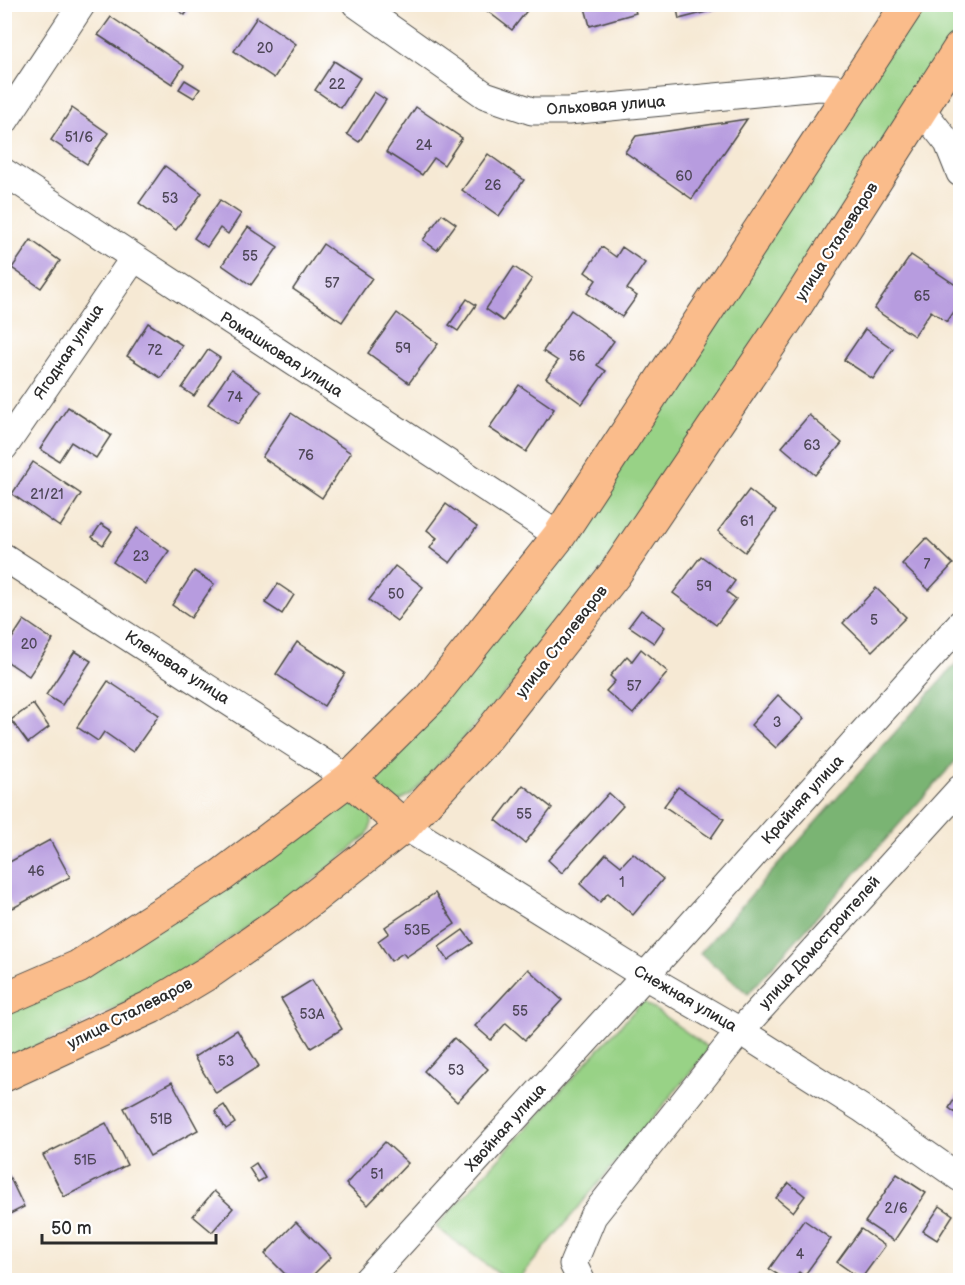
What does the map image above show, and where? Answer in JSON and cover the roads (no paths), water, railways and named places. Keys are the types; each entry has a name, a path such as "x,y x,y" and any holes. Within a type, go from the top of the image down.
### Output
{"main road":[{"path":"4,999 78,967 222,875 349,779 430,699 559,536 908,4"},
{"name":"улица Сталеваров","path":"4,1075 151,1006 211,972 291,915 404,826 486,738 614,575 789,316 960,48"},
{"path":"349,779 404,826"}],"street":[{"path":"4,122 82,4"},
{"name":"Ольховая улица","path":"356,4 485,95 532,111 568,111 819,87 835,88 849,94"},
{"path":"921,109 948,143 960,173"},
{"name":"Ромашковая улица","path":"4,172 559,536"},
{"name":"Ягодная улица","path":"4,447 134,258"},
{"name":"Кленовая улица","path":"4,557 349,779"},
{"name":"Крайняя улица","path":"645,976 960,624"},
{"name":"улица Домостроителей","path":"580,1281 573,1264 593,1216 740,1031 960,790"},
{"name":"Снежная улица","path":"404,826 645,976 740,1031 861,1108 960,1178"},
{"name":"Хвойная улица","path":"367,1281 645,976"}]}
